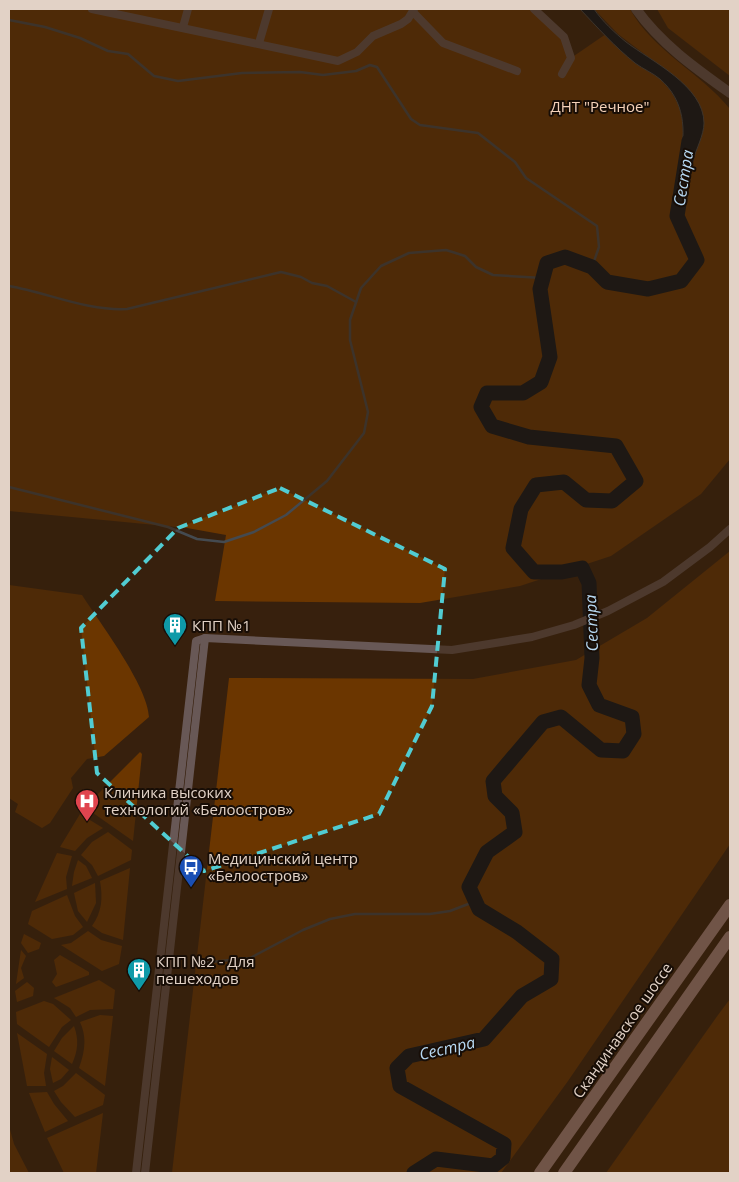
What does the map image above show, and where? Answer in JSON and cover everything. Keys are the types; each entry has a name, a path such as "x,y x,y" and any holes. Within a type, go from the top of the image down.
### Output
{"highway":[{"name":"Скандинавское шоссе","path":"540,1173 730,904"},
{"path":"564,1173 730,938"}],"street":[{"path":"92,9 130,12 183,27 338,61 357,52 374,36 401,24 413,10 443,43 517,71"},
{"path":"183,27 188,9"},
{"path":"259,44 269,9"},
{"path":"534,9 564,37 571,58 562,74"},
{"path":"636,9 659,38 730,93"},
{"path":"136,1173 196,641 205,638 452,650 532,637 574,625 608,611 663,582 710,547 730,529"},
{"path":"145,1173 205,638"}],"highlighted area":[{"path":"280,488 445,569 432,706 379,814 204,871 97,773 81,628 178,528"}],"green space":[{"name":"ДНТ \"Речное\"","path":"9,9 534,9 564,37 571,58 606,34 635,63 659,78 670,90 681,109 684,141 693,161 704,123 692,94 681,82 618,34 594,9 630,9 640,24 664,50 705,84 730,109 730,459 701,494 611,556 520,586 420,603 215,601 226,535 187,528 9,511"},
{"path":"657,9 730,9 730,76 668,28"},
{"path":"730,551 730,844 568,1081 501,1173 172,1173 229,678 473,679 576,660 647,618"},
{"path":"9,585 82,595 132,672 147,704 149,717 104,756 87,759 71,778 73,788 50,823 42,828 15,812 18,804 9,798"},
{"path":"140,752 142,754 133,841 86,808 86,806"},
{"path":"80,814 103,828 87,838 75,851 60,847"},
{"path":"108,832 132,850 131,860 98,876 92,865 81,855 92,842"},
{"path":"57,853 72,856 66,877 67,889 35,902"},
{"path":"78,860 86,866 92,878 72,886 74,872"},
{"path":"130,868 123,940 102,933 92,926 101,905 100,881"},
{"path":"95,883 96,903 87,922 78,911 74,893"},
{"path":"67,895 75,916 83,927 73,935 52,939 28,924 32,911"},
{"path":"88,931 101,940 122,946 119,964 102,971 61,945 71,943"},
{"path":"24,934 41,943 39,949 28,953 21,943"},
{"path":"21,950 26,956 21,968 24,978 16,984"},
{"path":"60,955 89,972 89,975 56,987 52,982 57,974 54,960"},
{"path":"99,980 115,990 113,1009 90,1010 76,1017 70,1008 54,998"},
{"path":"27,982 34,988 33,996 17,1002 15,991"},
{"path":"730,999 730,1173 606,1173 718,1015"},
{"path":"44,1001 53,1004 71,1020 62,1027 49,1047 17,1024 16,1012"},
{"path":"100,1015 113,1016 105,1086 79,1068 84,1045 84,1033 80,1022"},
{"path":"74,1026 77,1045 72,1064 54,1051 62,1038"},
{"path":"17,1033 47,1054 44,1073 46,1086 27,1086"},
{"path":"52,1057 69,1070 61,1079 53,1083 50,1069"},
{"path":"76,1073 105,1095 103,1105 75,1117 54,1091 63,1086"},
{"path":"47,1092 68,1121 45,1132 29,1093"},
{"path":"103,1113 96,1173 64,1173 47,1138"},
{"path":"9,1126 14,1144 29,1173 9,1173"}],"water":[{"path":"580,9 594,9 617,35 662,66 686,86 695,97 702,110 704,128 693,161 680,160 683,127 682,116 675,97 657,77 638,65 606,37"}],"waterway":[{"path":"9,20 45,27 80,38 108,51 128,54 154,76 178,81 242,73 300,72 323,75 356,71 370,65 377,67 411,119 420,125 478,133 515,162 526,178 597,226 599,247 592,267"},
{"name":"Сестра","path":"414,1173 436,1159 493,1166 503,1158 504,1144 400,1086 397,1068 409,1056 484,1039 522,996 551,979 552,959 517,932 479,909 469,887 487,852 515,832 512,813 495,796 493,781 543,722 561,717 601,750 623,751 634,734 632,717 599,705 589,685 592,658 589,583 582,568 562,572 534,572 513,548 521,509 536,485 564,482 586,500 612,501 636,481 616,446 529,437 492,426 481,407 487,393 523,393 541,382 550,357 540,289 547,263 565,257 592,267 607,282 648,289 681,281 697,260 677,216 689,141"},
{"path":"9,487 168,527 197,539 224,542 254,532 286,515 327,481 364,433 368,412 350,340 350,320 361,288 381,266 409,253 446,250 465,256 476,267 493,275 543,278"},
{"path":"9,286 97,307 127,309 281,272 327,286 356,302"},
{"path":"201,963 250,958 303,930 330,919 355,914 430,914 450,911 476,901"}],"place":[{"name":"КПП №1","path":"175,646"},
{"name":"Клиника высоких технологий «Белоостров»","path":"87,822"},
{"name":"Медицинский центр «Белоостров»","path":"191,888"},
{"name":"КПП №2 - Для пешеходов","path":"139,991"}]}
